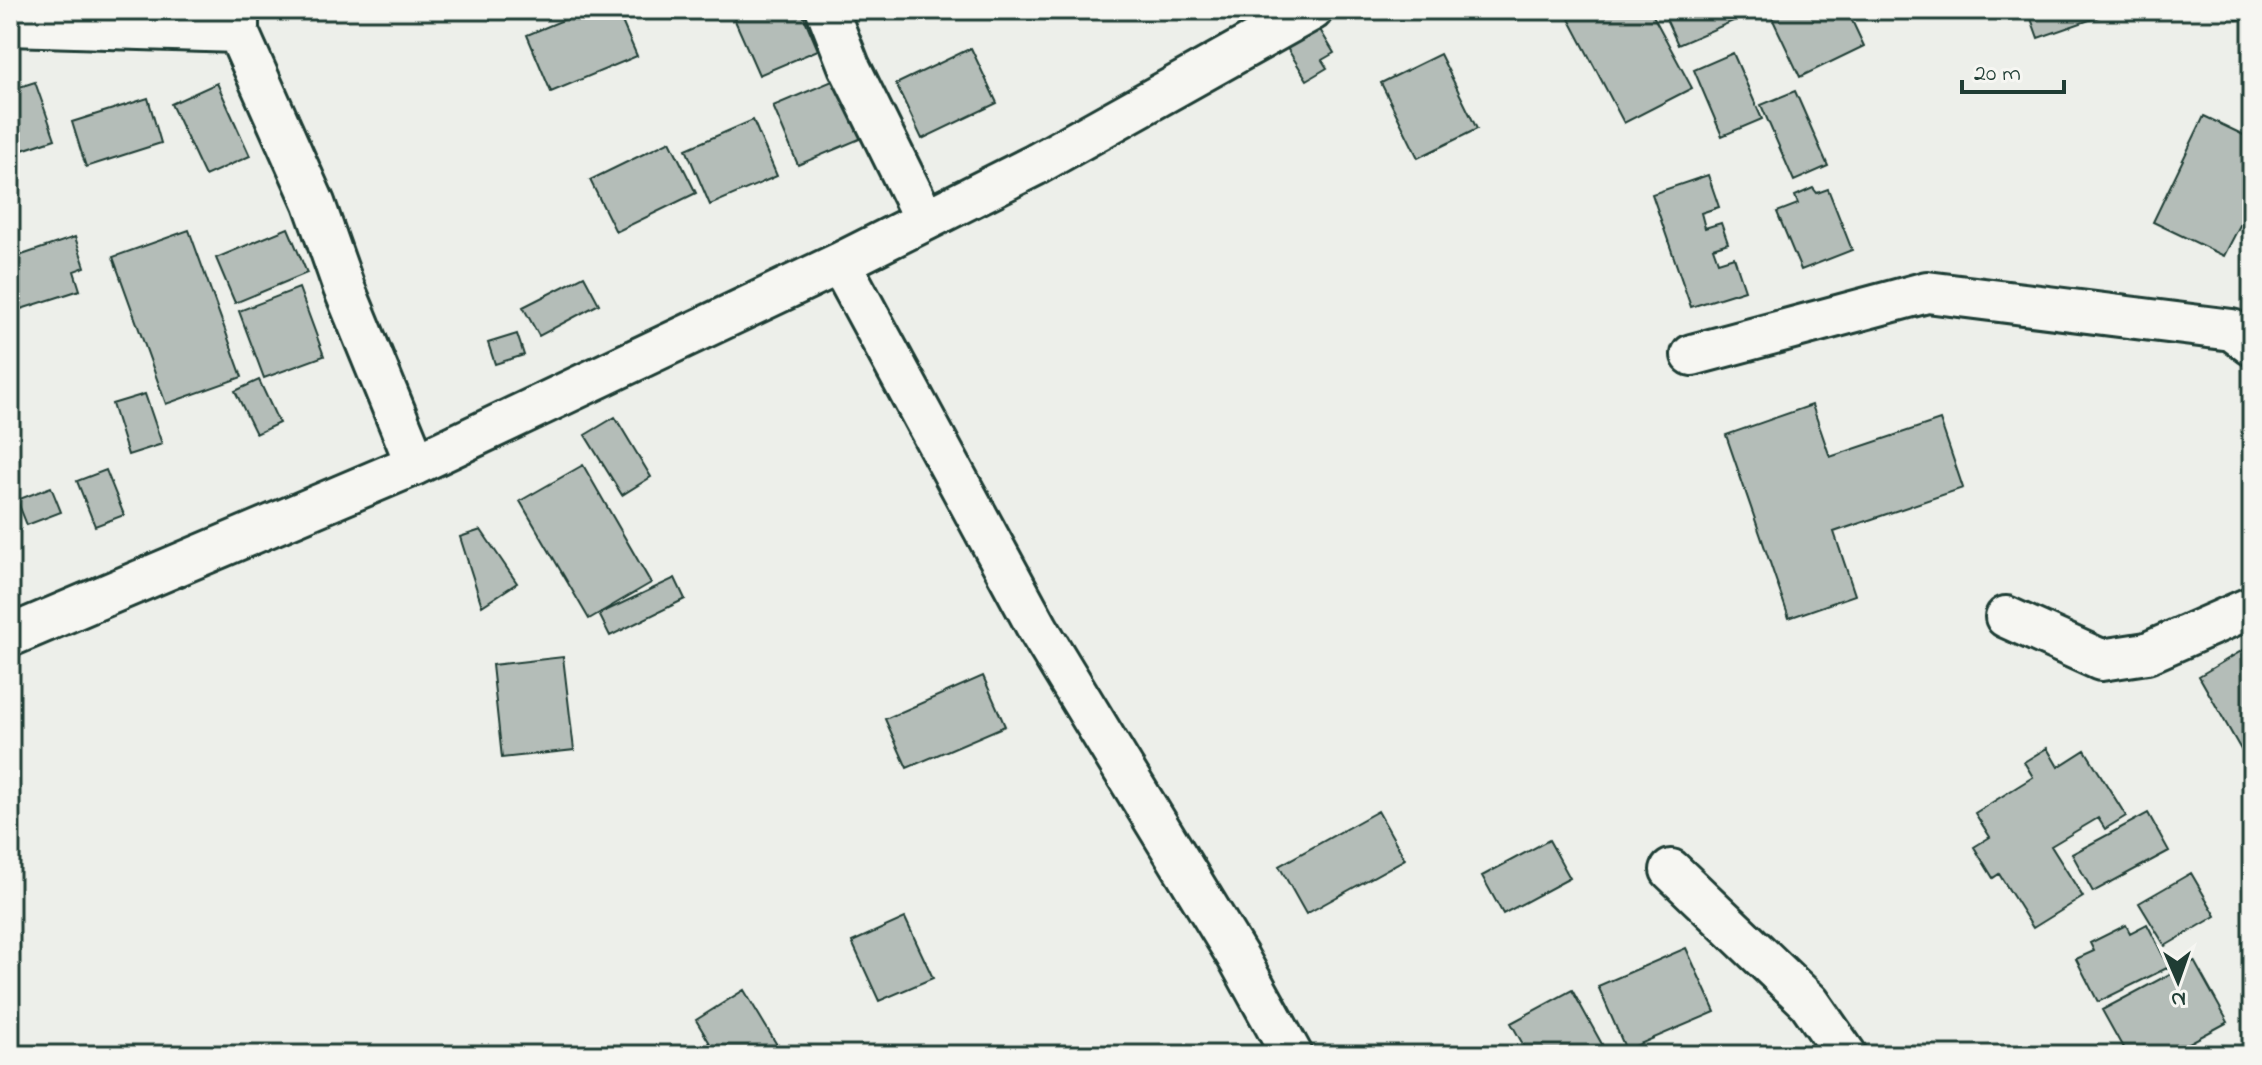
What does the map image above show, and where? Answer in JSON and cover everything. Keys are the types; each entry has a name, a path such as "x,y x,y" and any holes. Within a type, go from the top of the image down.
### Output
{"street":[{"path":"827,10 849,66 924,218"},
{"path":"10,636 416,464 840,263 924,218 1035,165 1312,10"},
{"path":"10,25 238,21 314,203 344,288 416,464"},
{"path":"840,263 1038,629 1239,959 1292,1055"},
{"path":"1692,355 1927,292 2232,330 2252,345"},
{"path":"2006,617 2101,660 2147,653 2252,607"},
{"path":"1671,870 1809,1002 1846,1055"}],"building":[{"path":"587,10 617,10 637,56 551,92 527,35"},
{"path":"746,10 801,10 818,50 759,75 733,16"},
{"path":"1572,10 1650,10 1692,88 1624,123 1566,13"},
{"path":"1662,10 1745,10 1747,15 1678,45"},
{"path":"1789,10 1847,10 1864,46 1800,77 1772,18"},
{"path":"2028,10 2105,10 2107,14 2038,38"},
{"path":"2235,10 2252,10 2252,16 2237,20"},
{"path":"1319,28 1334,53 1322,60 1327,68 1307,80 1287,48"},
{"path":"971,48 997,103 922,139 896,84"},
{"path":"1733,53 1762,119 1722,136 1694,70"},
{"path":"1440,54 1477,129 1418,158 1381,83"},
{"path":"837,79 862,138 798,165 773,106"},
{"path":"35,82 55,139 10,154 10,90"},
{"path":"217,83 250,156 205,176 171,104"},
{"path":"1795,91 1828,166 1794,181 1761,105"},
{"path":"148,98 161,143 86,167 72,122"},
{"path":"2204,116 2252,139 2252,231 2240,225 2224,256 2153,222"},
{"path":"753,120 777,176 710,205 686,149"},
{"path":"670,141 696,193 616,232 590,180"},
{"path":"1708,175 1719,207 1701,213 1705,228 1721,223 1728,243 1713,248 1718,262 1734,257 1745,290 1691,307 1652,194"},
{"path":"1813,188 1817,193 1828,189 1852,250 1801,270 1777,212 1798,204 1795,196"},
{"path":"288,228 307,273 235,303 216,258"},
{"path":"189,230 242,377 166,404 113,257"},
{"path":"75,237 85,267 74,271 80,290 21,309 10,275 10,259"},
{"path":"584,276 599,304 539,336 523,307"},
{"path":"299,288 324,356 264,378 239,311"},
{"path":"517,334 524,355 495,364 488,343"},
{"path":"259,380 279,423 256,434 235,391"},
{"path":"145,394 162,444 128,455 112,404"},
{"path":"1812,405 1830,457 1940,420 1963,488 1834,532 1855,595 1789,618 1726,435"},
{"path":"615,417 651,477 622,495 585,435"},
{"path":"583,465 651,583 589,619 520,501"},
{"path":"106,470 124,515 95,526 77,481"},
{"path":"51,487 61,512 27,525 17,500"},
{"path":"481,530 517,583 482,606 460,537"},
{"path":"675,578 685,599 610,636 599,614"},
{"path":"2250,646 2252,650 2252,769 2199,676"},
{"path":"563,657 574,750 502,758 492,665"},
{"path":"983,676 1005,726 907,768 885,719"},
{"path":"2047,748 2058,767 2085,750 2126,816 2105,829 2098,818 2051,846 2083,897 2033,928 1999,874 1993,878 1974,847 1990,837 1975,813 2033,777 2024,762"},
{"path":"1378,811 1405,859 1306,914 1279,866"},
{"path":"2148,813 2169,851 2093,892 2072,854"},
{"path":"1549,840 1570,878 1503,914 1482,876"},
{"path":"2191,873 2216,916 2165,946 2139,903"},
{"path":"905,918 933,978 879,1001 852,942"},
{"path":"2147,924 2169,967 2098,1002 2076,959 2094,951 2090,943 2126,925 2130,933"},
{"path":"1686,948 1715,1012 1626,1050 1598,986"},
{"path":"2194,961 2228,1022 2167,1055 2127,1055 2102,1010"},
{"path":"744,990 783,1055 717,1055 696,1020"},
{"path":"1572,990 1608,1055 1529,1055 1511,1023"}]}
